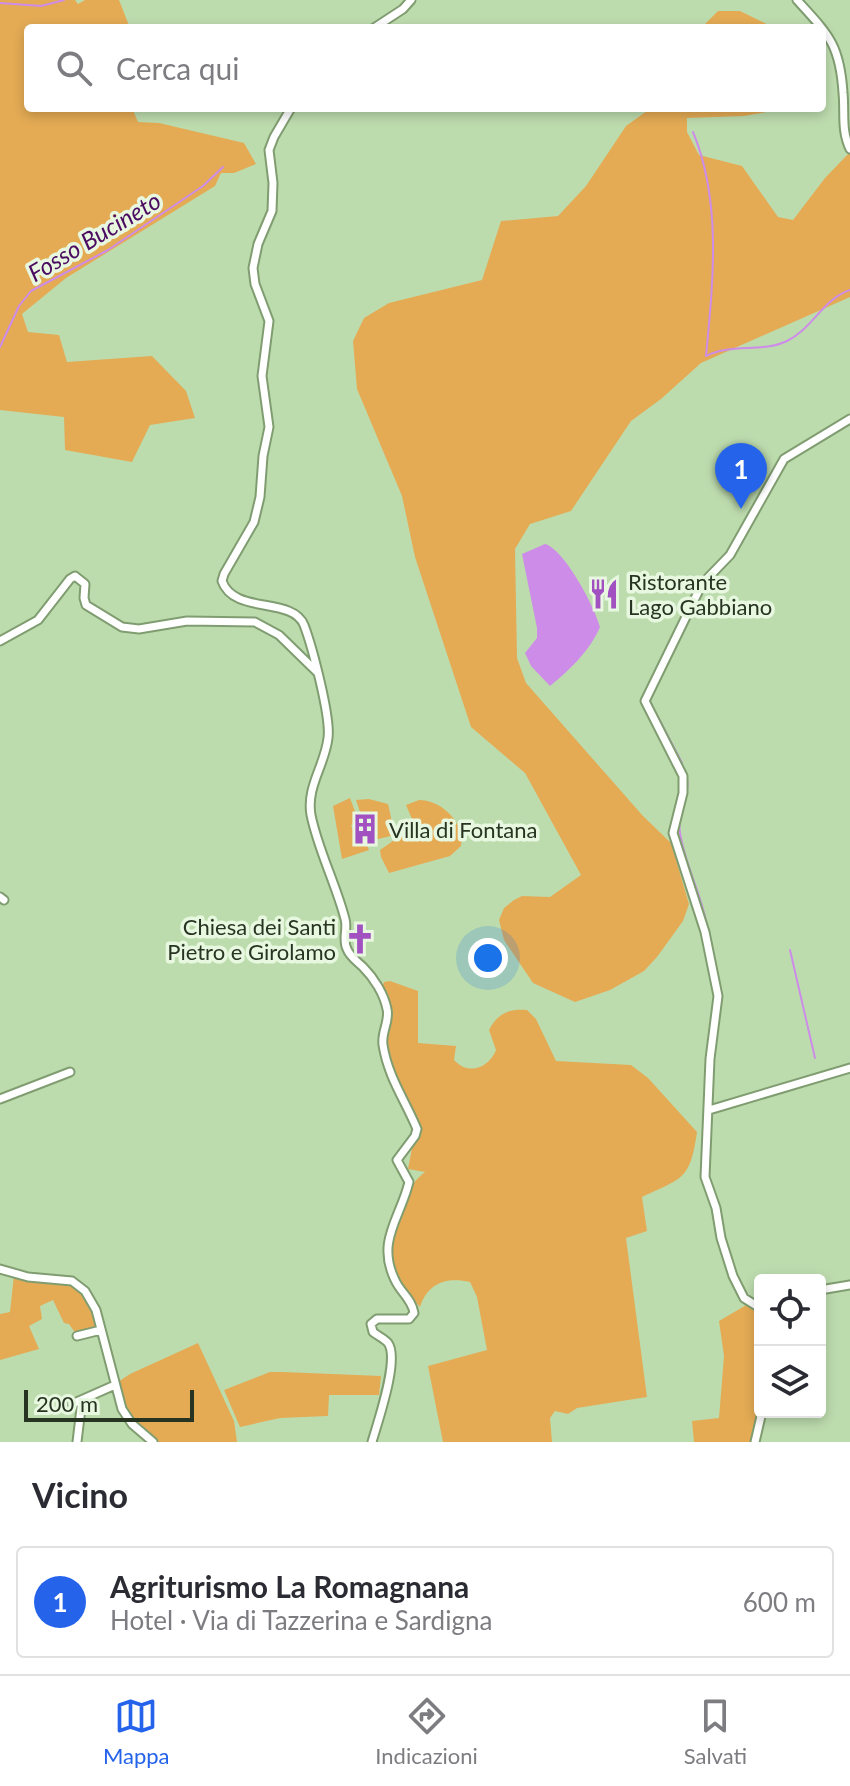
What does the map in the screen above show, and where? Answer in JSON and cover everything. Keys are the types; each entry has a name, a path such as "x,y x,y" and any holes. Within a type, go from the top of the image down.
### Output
{"street":[{"path":"380,24 411,0"},
{"path":"797,0 819,24"},
{"path":"826,32 834,44 843,90 843,128 850,149"},
{"path":"289,112 274,137 268,158 273,183 272,211 258,244 253,268 255,284 269,318 262,376 269,427 254,522 222,581 238,597 266,608 285,609 298,617 305,627 318,673 329,736 311,793 311,813 345,920 346,946 372,977 387,1007 382,1036 387,1064 394,1085 417,1129 398,1157 399,1166 409,1182 387,1243 394,1278 413,1305 414,1313 409,1319 377,1319 371,1324 373,1332 386,1340 391,1350 388,1383 372,1442"},
{"path":"754,1303 744,1298 733,1276 705,1177 712,1030 718,996 705,932 673,833 683,793 683,776 645,699 702,584 730,555 784,459 850,419"},
{"path":"0,641 38,620 75,576 85,584 86,605 122,627 139,629 187,621 255,622 279,635 318,673"},
{"path":"709,1110 850,1068"},
{"path":"0,1099 70,1072"},
{"path":"0,1269 28,1277 75,1282 93,1301 126,1416 153,1442"},
{"path":"826,1289 850,1285"},
{"path":"77,1336 101,1330"},
{"path":"72,1404 115,1385"},
{"path":"77,1442 82,1400"},
{"path":"755,1442 761,1418"}],"shaded area":[{"path":"0,0 75,0 78,4 85,0 119,0 128,24 24,24 24,112 134,112 138,122 159,123 244,143 256,164 234,173 221,173 215,186 66,278 22,314 28,332 59,335 67,362 152,356 186,391 195,418 150,425 132,462 65,450 64,417 0,410"},
{"path":"718,11 740,11 767,24 705,24"},
{"path":"645,112 766,112 687,118 687,132 699,155 742,166 778,217 793,220 825,178 850,152 850,297 701,363 631,421 571,511 530,524 515,549 517,658 526,683 643,816 671,843 689,904 683,921 644,971 610,990 575,1002 533,983 504,940 499,920 504,908 522,896 550,897 581,875 525,773 471,727 415,557 402,496 357,389 353,341 364,318 389,303 482,280 501,221 558,216 586,186 626,126"},
{"path":"545,544 553,548 569,567 592,606 600,627 579,659 550,686 531,666 525,653 537,638 537,628 522,554"},
{"path":"350,798 359,822 351,825 357,840 364,838 369,850 342,859 333,806"},
{"path":"369,799 388,804 395,835 370,841 368,837 378,833 373,818 363,821 356,800"},
{"path":"419,800 435,804 450,814 459,829 461,846 450,856 389,873 380,850 403,834 412,819 406,805"},
{"path":"390,981 418,991 418,1043 456,1046 454,1060 465,1068 478,1068 493,1056 496,1050 489,1030 496,1020 504,1013 527,1010 536,1019 556,1061 631,1065 648,1078 697,1132 691,1160 682,1176 642,1197 647,1231 626,1238 647,1397 577,1408 568,1414 555,1411 550,1418 552,1442 443,1442 428,1366 487,1350 477,1297 470,1282 453,1280 433,1287 420,1307 400,1282 391,1262 390,1251 396,1226 410,1189 425,1172 408,1169 413,1143 421,1129 388,1061 384,1033 389,1018 382,988 384,982"},
{"path":"14,1275 76,1287 92,1308 97,1329 76,1334 69,1324 64,1323 53,1300 40,1306 42,1319 29,1326 39,1349 0,1360 0,1314 10,1312"},
{"path":"748,1304 754,1309 754,1418 757,1418 751,1442 694,1442 692,1421 719,1418 724,1356 719,1321"},
{"path":"198,1343 234,1421 237,1442 156,1442 126,1411 118,1382"},
{"path":"270,1372 381,1376 379,1395 329,1395 328,1416 280,1418 240,1427 224,1390"}],"waterway":[{"path":"0,3 41,6 64,0"},
{"path":"693,132 702,159 712,214 713,271 706,356 787,341 804,329 832,300 850,290"},
{"name":"Fosso Bucineto","path":"0,347 19,306 31,291 108,250 203,186 223,167"},
{"path":"649,700 682,763"},
{"path":"685,770 687,786 680,833 708,931"},
{"path":"790,950 815,1058"},
{"path":"712,1104 714,1052"},
{"path":"711,1126 712,1112"}],"place":[{"name":"Agriturismo La Romagnana","path":"741,509"},
{"name":"Ristorante Lago Gabbiano","path":"604,594"},
{"name":"Villa di Fontana","path":"365,829"},
{"name":"Chiesa dei Santi Pietro e Girolamo","path":"360,939"}]}
